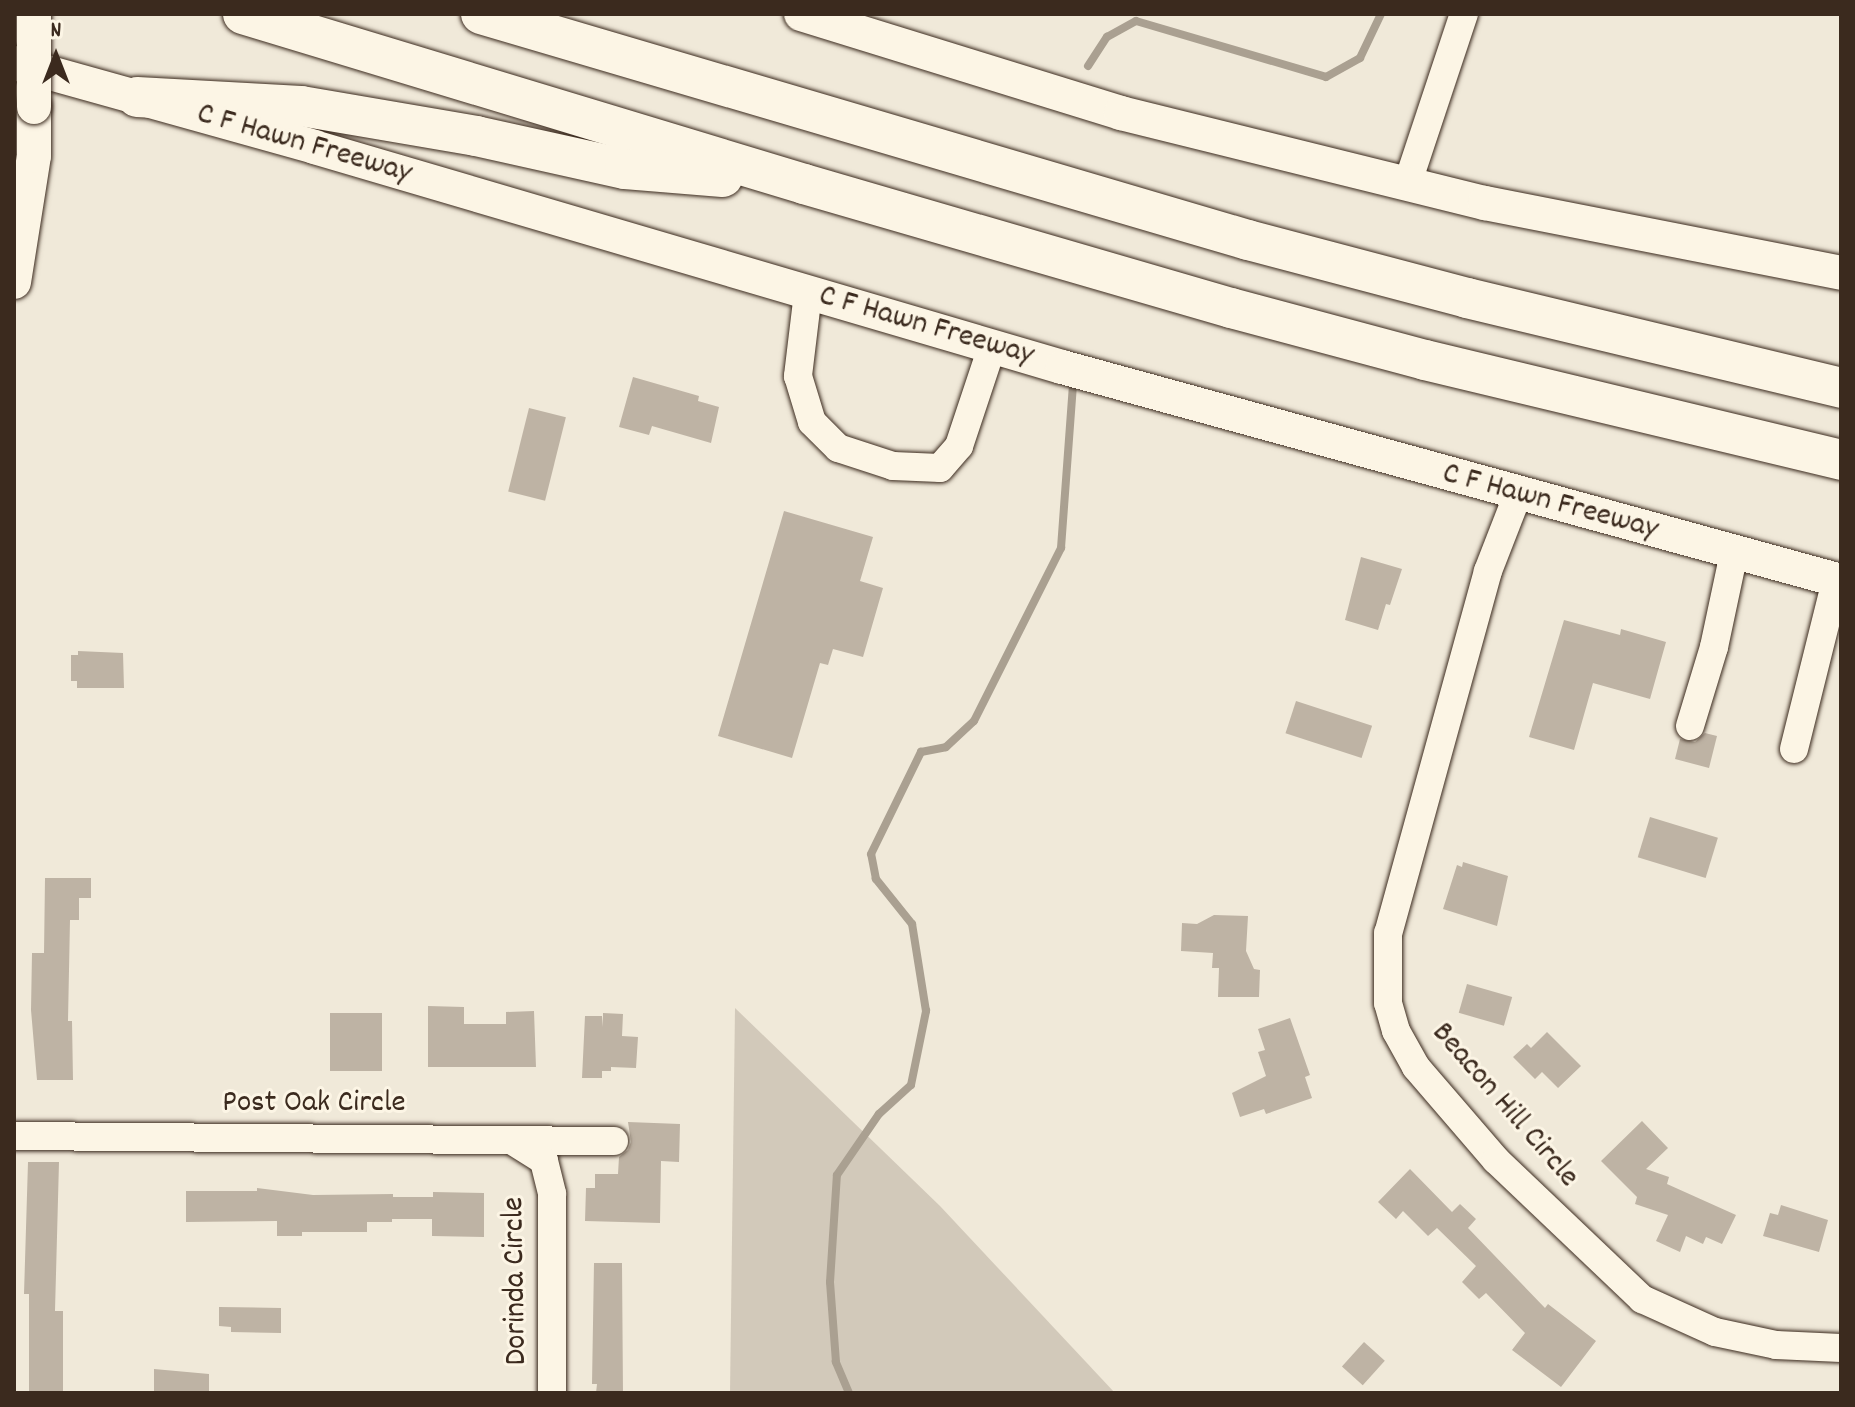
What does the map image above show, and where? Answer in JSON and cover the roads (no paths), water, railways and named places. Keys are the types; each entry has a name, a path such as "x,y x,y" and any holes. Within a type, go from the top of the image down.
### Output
{"highway":[{"path":"243,14 804,184 1246,312 1841,460"},
{"path":"481,14 1248,240 1841,388"},
{"path":"137,97 301,106 476,136 625,169 804,184"},
{"path":"1736,364 1841,366"},
{"path":"1760,442 1841,483"}],"main road":[{"path":"14,282 33,168 34,14"},
{"path":"811,16 1121,113 1485,203 1841,273"},
{"name":"C F Hawn Freeway","path":"14,63 992,347 1839,580"}],"street":[{"path":"1408,182 1464,14"},
{"path":"808,293 798,376 812,422 838,448 893,466 940,468 959,446 992,347"},
{"name":"Beacon Hill Circle","path":"1518,494 1488,571 1388,933 1388,1003 1396,1031 1416,1067 1496,1160 1642,1299 1715,1332 1776,1345 1841,1348"},
{"path":"1690,726 1714,647 1734,553"},
{"path":"1794,749 1839,580"},
{"name":"Post Oak Circle","path":"14,1136 614,1141"},
{"name":"Dorinda Circle","path":"510,1140 544,1161 552,1194 552,1393"}],"waterway":[{"path":"1088,66 1107,37 1136,21 1326,77 1360,58 1381,14"},
{"path":"849,1393 836,1362 830,1282 837,1175 879,1114 911,1085 926,1011 912,924 876,879 871,854 921,752 946,747 974,721 1061,548 1073,386"}]}
